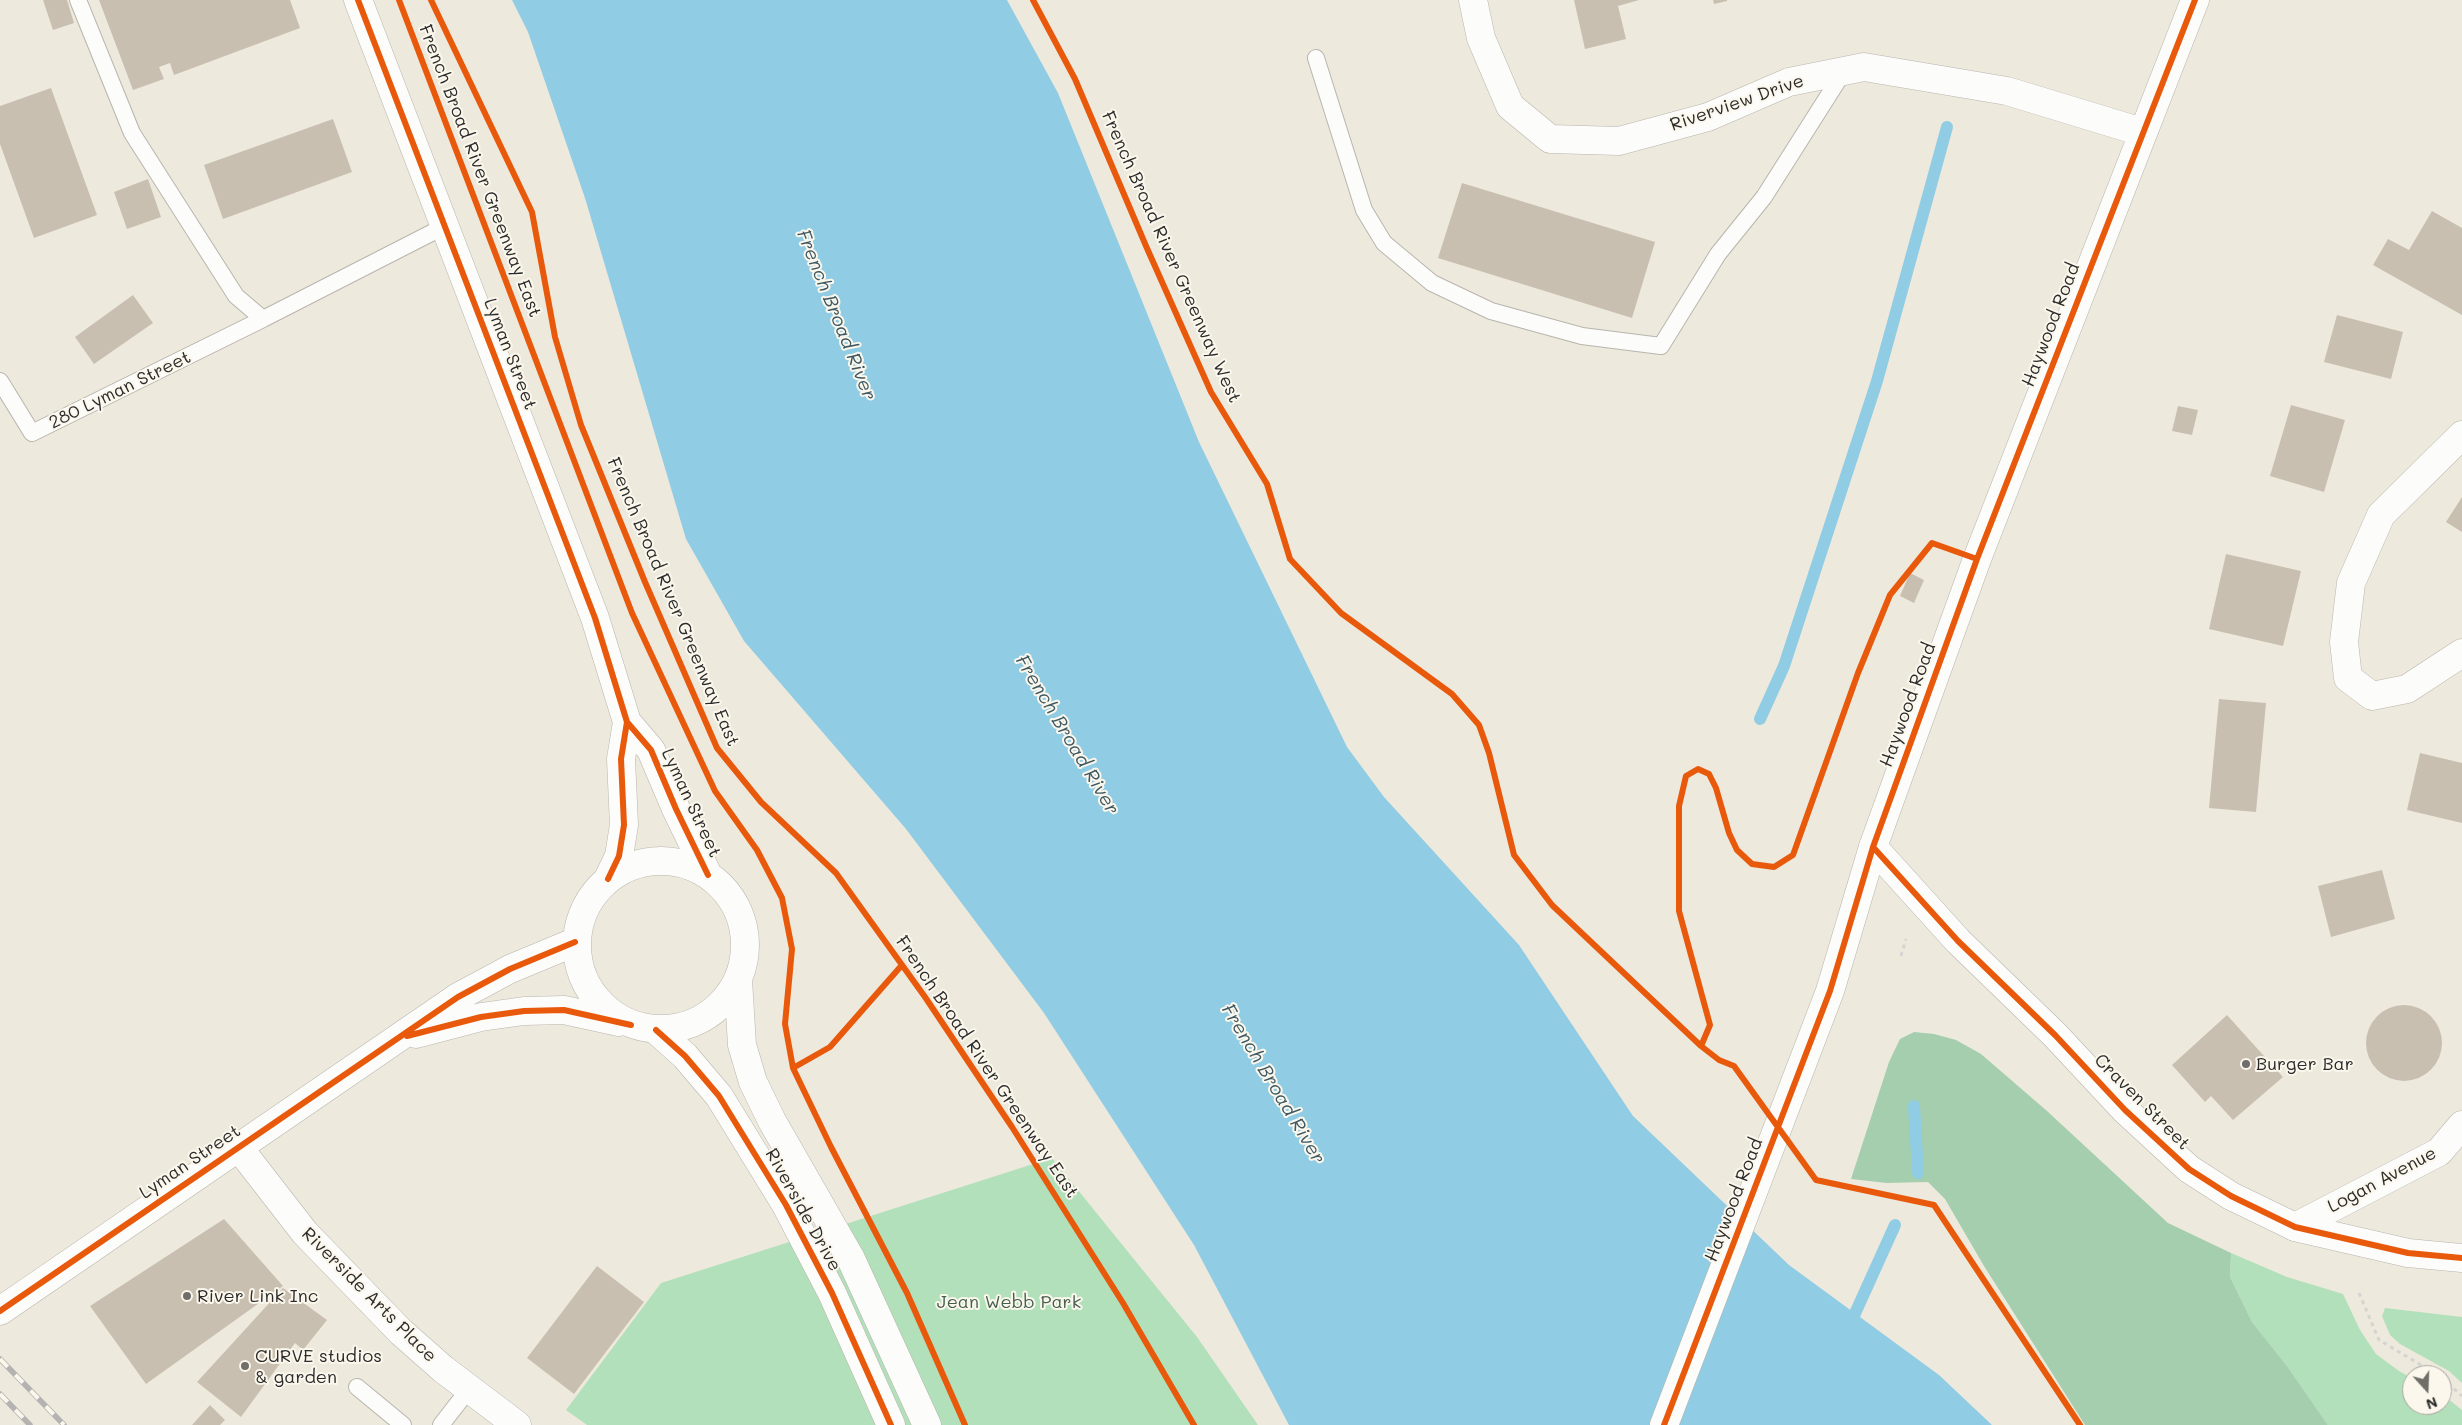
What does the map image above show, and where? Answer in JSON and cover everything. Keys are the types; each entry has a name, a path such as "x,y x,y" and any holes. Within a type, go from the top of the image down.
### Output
{"main road":[{"name":"Lyman Street","path":"358,0 595,618 627,722 651,750 676,809 708,875"},
{"name":"Riverview Drive","path":"1473,0 1481,38 1510,106 1550,139 1619,141 1708,117 1789,82 1864,67 2007,91 2142,132"},
{"name":"Haywood Road","path":"1664,1425 1830,991 1873,846 1977,559 2195,0"},
{"path":"2462,435 2381,515 2351,583 2344,642 2348,678 2372,696 2407,690 2462,653"},
{"name":"Lyman Street","path":"608,879 619,856 624,825 620,759 627,722"},
{"name":"Craven Street","path":"1873,846 1958,941 2055,1035 2125,1110 2189,1169 2231,1196 2295,1227 2408,1253 2462,1258"},
{"path":"663,860 686,864 708,875 726,890 738,911 745,934 744,958 738,980 724,1001 706,1016 682,1027 643,1027 608,1012 590,992 579,969 575,942 593,893 608,879 636,864 663,860"},
{"name":"Lyman Street","path":"0,1311 458,997 510,969 575,942"},
{"name":"Riverside Drive","path":"738,980 742,1045 753,1082 772,1121 851,1259 927,1425"},
{"name":"Lyman Street","path":"397,1038 481,1017 524,1011 564,1010 643,1027"},
{"name":"Riverside Drive","path":"643,1027 685,1056 719,1096 786,1205 832,1293 891,1425"},
{"name":"Logan Avenue","path":"2295,1227 2439,1152 2462,1125"},
{"name":"Riverside Arts Place","path":"239,1148 305,1233 401,1332 443,1370 517,1425"}],"lane":[{"path":"78,0 132,133 236,296 264,319 445,226"},
{"path":"1316,58 1364,210 1384,243 1432,283 1491,312 1582,336 1660,346 1718,254 1764,197 1844,71"},
{"name":"280 Lyman Street","path":"0,381 32,433 264,319"},
{"path":"357,1387 403,1425"},
{"path":"441,1425 470,1389"}],"path":[{"path":"1901,956 1906,938"},
{"path":"2360,1293 2379,1340 2421,1365"},
{"path":"2452,1387 2462,1396"}],"green space":[{"path":"1914,1032 1934,1034 1956,1040 1981,1054 2047,1111 2168,1223 2231,1253 2230,1277 2252,1322 2287,1366 2328,1425 2085,1425 1984,1266 1945,1199 1928,1182 1887,1183 1851,1179 1889,1062 1900,1039"},
{"name":"Jean Webb Park","path":"1052,1158 1197,1337 1258,1425 587,1425 566,1410 661,1283"},
{"path":"2231,1253 2287,1277 2343,1294 2360,1330 2376,1354 2402,1373 2402,1415 2452,1415 2452,1402 2462,1410 2462,1425 2328,1425 2287,1366 2252,1322 2230,1277"},
{"path":"2385,1308 2462,1317 2462,1383 2452,1374 2452,1365 2438,1365 2400,1344 2390,1335 2382,1316"}],"water":[{"name":"French Broad River","path":"512,0 1007,0 1058,93 1199,442 1347,747 1384,797 1519,945 1633,1116 1789,1265 1939,1375 1992,1425 1289,1425 1194,1245 1044,1013 906,829 744,641 686,539 585,198 528,32"}],"building":[{"path":"43,0 67,0 74,23 53,30"},
{"path":"99,0 290,0 300,28 174,75 170,63 159,67 164,79 133,90"},
{"path":"1574,0 1639,0 1618,6 1626,39 1585,49"},
{"path":"1713,0 1727,0 1727,1 1714,4"},
{"path":"51,88 97,215 34,238 0,144 0,106"},
{"path":"333,119 352,172 223,219 204,165"},
{"path":"148,179 161,217 127,229 114,192"},
{"path":"1462,183 1655,242 1632,318 1438,258"},
{"path":"2432,211 2462,228 2462,315 2373,265 2388,239 2409,250"},
{"path":"133,295 153,323 94,364 75,337"},
{"path":"2337,315 2403,332 2391,379 2324,362"},
{"path":"2291,405 2345,420 2324,492 2270,476"},
{"path":"2178,406 2198,410 2192,435 2172,431"},
{"path":"2462,497 2462,532 2446,522"},
{"path":"2226,554 2301,571 2283,646 2209,629"},
{"path":"1910,573 1924,580 1914,603 1900,596"},
{"path":"2219,699 2266,703 2256,812 2209,808"},
{"path":"2420,753 2462,763 2462,823 2407,810"},
{"path":"2382,870 2395,919 2331,937 2318,886"},
{"path":"2404,1005 2419,1008 2431,1016 2439,1028 2442,1043 2439,1058 2431,1070 2419,1078 2404,1081 2389,1078 2377,1070 2369,1058 2366,1043 2369,1028 2377,1016 2389,1008"},
{"path":"2227,1015 2283,1077 2233,1120 2211,1096 2205,1102 2172,1065"},
{"name":"River Link Inc","path":"224,1219 283,1286 146,1384 90,1306"},
{"path":"597,1266 644,1302 574,1394 527,1358"},
{"name":"CURVE studios & garden","path":"283,1288 327,1320 303,1350 295,1343 241,1417 197,1382"},
{"path":"210,1405 225,1420 220,1425 192,1425"}],"waterway":[{"path":"1760,719 1784,666 1877,381 1947,127"},
{"path":"1914,1106 1918,1173"},
{"path":"1848,1329 1895,1225"}],"railway":[{"path":"0,1359 64,1425"},
{"path":"0,1394 30,1425"}],"cycle path":[{"path":"358,0 595,618 627,722 651,750 676,809 708,875"},
{"name":"French Broad River Greenway East","path":"399,0 632,613 715,791 757,850 782,898 792,949 785,1024 793,1068 831,1147 907,1293 965,1425"},
{"name":"French Broad River Greenway East","path":"431,0 532,212 555,337 581,425 645,582 717,748 761,802 836,873 925,997 1012,1127 1123,1303 1194,1425"},
{"name":"French Broad River Greenway West","path":"1033,0 1075,79 1211,392 1267,484 1290,559 1341,613 1452,694 1479,725 1489,753 1514,855 1552,905 1701,1046 1719,1060 1734,1066 1816,1180 1934,1205 2080,1425"},
{"path":"1664,1425 1830,991 1873,847 1977,559 2195,0"},
{"path":"1701,1046 1710,1025 1679,911 1679,806 1686,776 1698,769 1709,774 1716,788 1729,833 1737,850 1752,864 1774,867 1793,855 1858,673 1890,595 1932,543 1977,559"},
{"path":"608,879 619,856 624,825 621,759 627,722"},
{"path":"1873,847 1958,941 2055,1035 2125,1110 2189,1169 2231,1196 2295,1227 2408,1253 2462,1258"},
{"path":"0,1311 458,997 510,969 575,942"},
{"name":"French Broad River Greenway East","path":"793,1068 830,1047 902,965"},
{"path":"407,1036 481,1017 524,1011 564,1010 631,1025"},
{"path":"656,1030 685,1056 719,1096 786,1205 832,1293 891,1425"}],"place":[{"name":"Burger Bar","path":"2246,1064"},
{"name":"River Link Inc","path":"187,1296"},
{"name":"CURVE studios & garden","path":"245,1366"}]}
